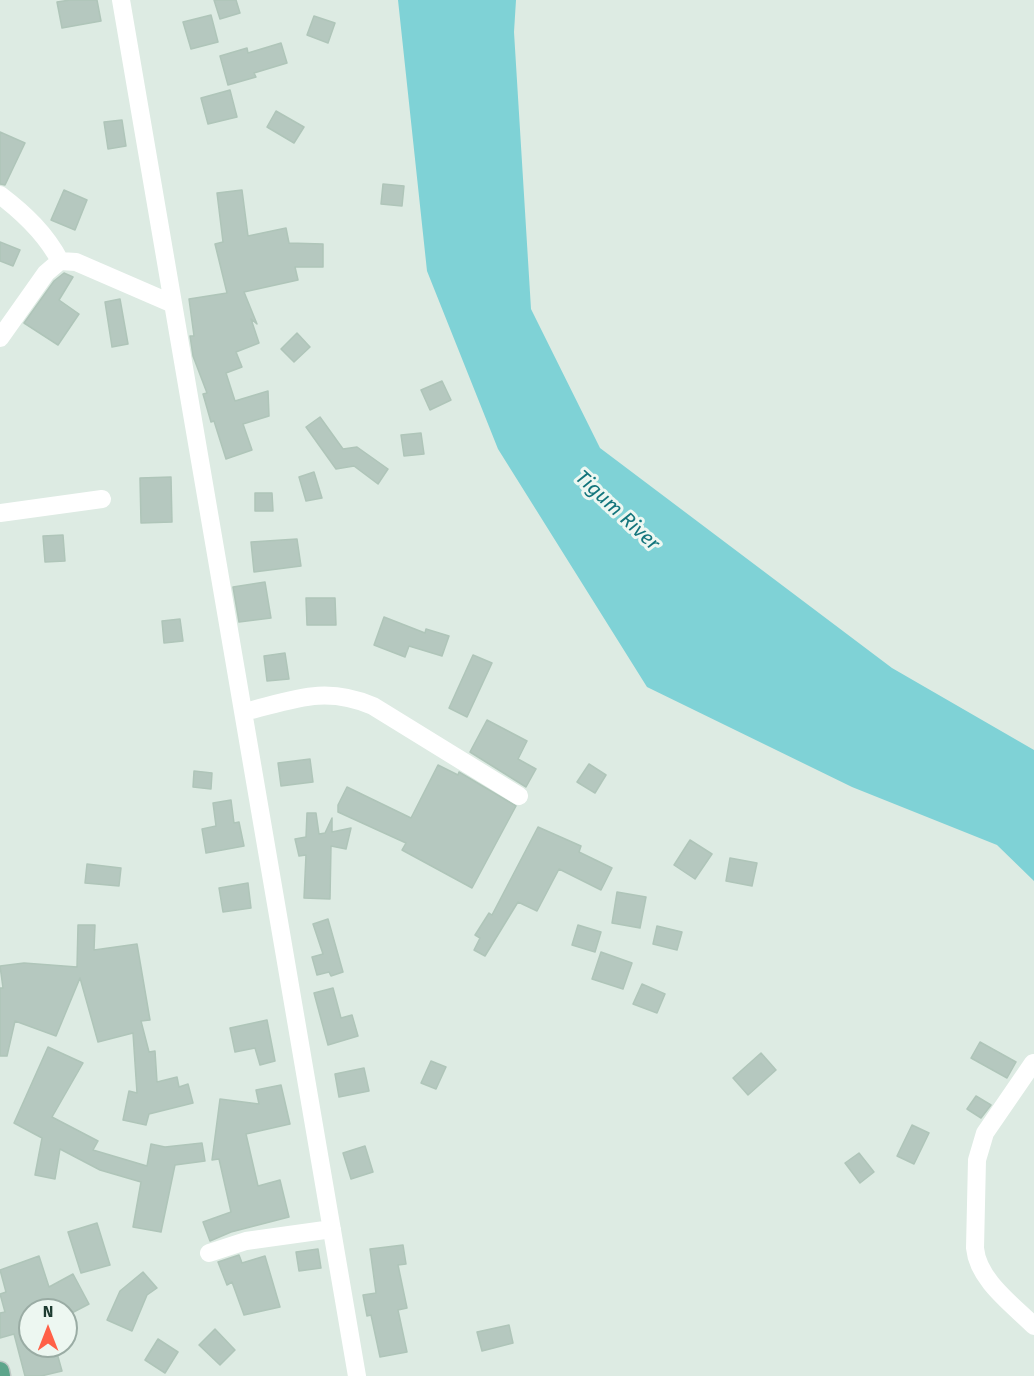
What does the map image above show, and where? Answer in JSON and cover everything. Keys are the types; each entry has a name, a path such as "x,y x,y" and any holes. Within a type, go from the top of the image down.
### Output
{"main road":[{"path":"0,1371 1,1376"}],"street":[{"path":"121,0 357,1376"},
{"path":"0,195 21,211 49,241 60,261"},
{"path":"0,338 5,319 46,273 60,261 76,262 173,304"},
{"path":"0,513 102,499"},
{"path":"244,712 329,694 350,696 373,706 519,796"},
{"path":"1033,1063 985,1133 977,1160 975,1248 976,1261 984,1275 1034,1326"},
{"path":"209,1253 246,1241 332,1229"}],"water":[{"name":"Tigum River","path":"398,0 516,0 514,32 531,309 600,448 892,668 1034,750 1034,881 997,845 852,787 647,687 498,449 427,271"}],"building":[{"path":"97,0 101,21 62,28 57,2"},
{"path":"214,0 236,0 240,13 220,19"},
{"path":"211,15 218,42 191,49 183,22"},
{"path":"314,16 335,23 328,43 307,35"},
{"path":"281,43 287,63 254,73 256,77 228,85 220,56 247,48 248,53"},
{"path":"230,90 237,117 208,124 201,98"},
{"path":"276,111 304,127 294,143 267,127"},
{"path":"122,120 126,146 108,149 104,122"},
{"path":"0,132 25,143 5,185 0,184"},
{"path":"383,184 404,186 402,206 381,204"},
{"path":"64,190 87,200 75,230 51,220"},
{"path":"242,190 248,236 286,228 289,243 323,244 323,267 295,267 298,280 244,292 257,324 251,319 259,343 236,352 242,367 226,373 235,401 268,391 269,416 243,424 252,450 226,459 214,421 211,422 203,394 207,393 193,356 190,336 194,336 189,299 227,293 215,244 223,242 217,193"},
{"path":"0,242 20,250 13,266 0,261"},
{"path":"64,273 73,277 59,300 79,314 58,345 24,323 54,281"},
{"path":"120,299 128,344 112,347 105,302"},
{"path":"297,333 310,347 294,362 281,349"},
{"path":"442,381 451,400 430,410 421,390"},
{"path":"320,417 343,449 357,447 388,469 378,484 354,466 336,469 306,427"},
{"path":"421,433 424,454 404,456 401,435"},
{"path":"314,472 322,498 306,501 299,477"},
{"path":"171,477 172,522 141,523 140,478"},
{"path":"255,493 272,493 273,511 255,511"},
{"path":"63,535 65,561 45,562 43,536"},
{"path":"297,539 301,566 254,572 251,542"},
{"path":"265,582 271,618 239,622 233,587"},
{"path":"306,598 335,598 336,625 307,625"},
{"path":"384,617 425,633 426,629 449,636 442,656 409,646 405,657 374,645"},
{"path":"180,619 183,641 164,643 162,621"},
{"path":"285,653 289,679 267,681 264,656"},
{"path":"473,655 492,663 467,717 449,708"},
{"path":"487,720 527,741 518,759 536,769 526,787 470,752"},
{"path":"310,759 313,782 281,786 278,763"},
{"path":"589,764 606,775 595,793 577,782"},
{"path":"438,765 458,775 459,772 516,806 472,888 402,850 406,843 338,812 338,805 347,787 411,818"},
{"path":"194,771 212,773 211,789 193,787"},
{"path":"231,800 234,823 239,822 244,846 206,853 202,829 216,826 213,803"},
{"path":"307,813 316,813 319,834 325,833 332,818 332,832 351,828 346,849 331,846 330,899 304,898 306,855 299,856 295,839 306,837"},
{"path":"538,827 581,846 579,852 612,868 601,890 559,869 537,911 518,902 485,956 474,950 480,938 475,935 489,913 492,915"},
{"path":"690,840 712,854 695,879 674,865"},
{"path":"730,858 757,863 752,886 726,881"},
{"path":"87,864 121,868 119,886 85,883"},
{"path":"248,883 251,908 223,912 219,888"},
{"path":"617,892 646,897 640,928 612,923"},
{"path":"328,919 343,972 331,976 329,972 317,975 312,957 323,954 313,924"},
{"path":"78,925 95,925 94,950 137,944 150,1020 141,1021 149,1052 155,1051 157,1082 177,1077 179,1087 188,1084 193,1103 149,1114 146,1125 123,1120 129,1091 137,1093 133,1033 98,1042 80,978 56,1036 15,1021 7,1056 0,1056 0,988 3,988 0,966 24,963 77,967"},
{"path":"578,925 601,932 595,952 572,945"},
{"path":"657,926 682,932 677,950 653,944"},
{"path":"601,952 632,963 623,989 592,979"},
{"path":"642,984 665,994 657,1013 633,1004"},
{"path":"333,988 341,1018 352,1015 358,1036 328,1045 314,993"},
{"path":"267,1020 275,1061 260,1065 255,1048 235,1052 230,1028"},
{"path":"980,1042 1016,1062 1007,1078 971,1058"},
{"path":"48,1047 83,1063 52,1117 98,1141 93,1150 147,1166 151,1144 165,1147 202,1143 205,1161 175,1165 161,1232 133,1227 141,1182 100,1170 60,1149 55,1179 35,1175 42,1138 14,1123"},
{"path":"761,1053 776,1070 748,1095 733,1078"},
{"path":"431,1061 446,1067 436,1089 421,1083"},
{"path":"364,1068 369,1091 339,1097 335,1074"},
{"path":"281,1085 290,1124 246,1134 258,1186 280,1180 289,1217 231,1232 210,1241 203,1222 231,1212 219,1159 212,1160 220,1099 259,1104 256,1090"},
{"path":"976,1096 991,1105 981,1118 967,1109"},
{"path":"912,1125 929,1133 914,1164 897,1156"},
{"path":"365,1146 373,1172 351,1179 343,1153"},
{"path":"859,1153 874,1172 860,1183 845,1163"},
{"path":"97,1223 110,1265 81,1273 68,1232"},
{"path":"403,1245 406,1264 398,1265 407,1308 398,1310 407,1352 380,1357 371,1315 367,1316 363,1295 376,1293 370,1249"},
{"path":"318,1249 321,1268 299,1271 296,1252"},
{"path":"239,1255 242,1263 265,1256 280,1307 244,1315 232,1282 227,1285 218,1262"},
{"path":"39,1256 49,1287 73,1274 89,1304 78,1310 78,1298 18,1298 18,1349 14,1334 0,1338 0,1313 5,1312 0,1294 6,1292 0,1270"},
{"path":"143,1272 157,1288 147,1295 132,1331 107,1320 120,1291"},
{"path":"509,1325 513,1343 482,1351 477,1332"},
{"path":"215,1329 235,1350 220,1365 199,1345"},
{"path":"158,1339 178,1352 165,1373 145,1360"},
{"path":"20,1358 58,1358 62,1371 41,1376 25,1376"}]}
